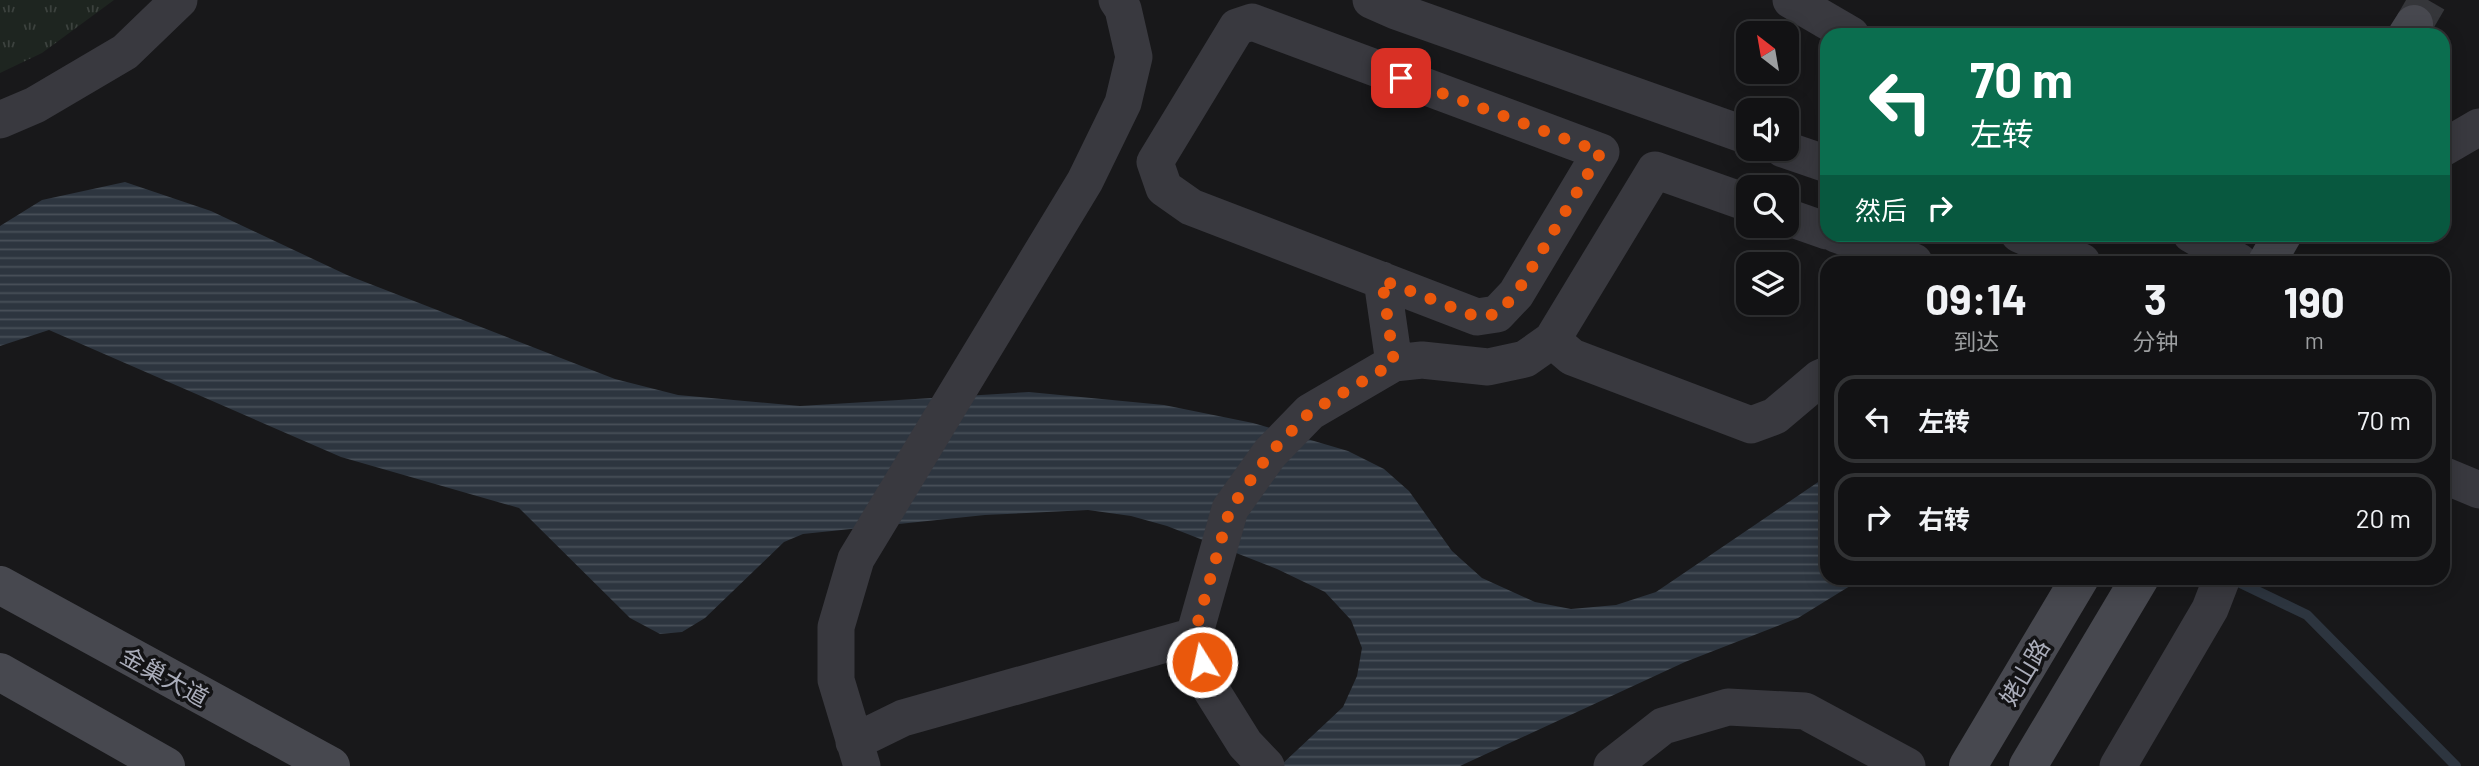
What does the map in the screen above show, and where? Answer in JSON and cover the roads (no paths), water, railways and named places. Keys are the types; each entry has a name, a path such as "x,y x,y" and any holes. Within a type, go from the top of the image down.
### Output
{"main road":[{"name":"金巢大道","path":"0,585 331,766"},
{"name":"姥山路","path":"1968,766 2076,585"},
{"path":"2028,766 2136,585"},
{"path":"0,672 166,766"}],"street":[{"path":"0,120 35,105 125,52 179,0"},
{"path":"1117,0 1123,9 1134,57 1124,103 1086,181 856,559 836,627 836,680 858,754 903,718 1194,636"},
{"path":"1371,0 1409,16 1736,132"},
{"path":"1791,0 1839,28"},
{"path":"1600,154 1516,294 1497,314 1477,317 1191,206 1164,188 1155,162 1237,27 1252,22 1601,152 1600,154 1656,170 1736,199"},
{"path":"2450,144 2479,127"},
{"path":"1799,154 1820,162"},
{"path":"1255,755 1210,688 1194,636 1211,568 1230,509 1270,453 1310,412 1394,363 1422,360 1488,367 1525,359 1552,340 1656,170"},
{"path":"1799,221 1820,229"},
{"path":"1858,242 1897,256"},
{"path":"2205,242 2229,256"},
{"path":"2043,247 2066,256"},
{"path":"1382,280 1394,363"},
{"path":"1552,340 1572,357 1751,425 1775,415 1820,378"},
{"path":"2450,478 2479,490"},
{"path":"2118,766 2210,609 2219,585"},
{"path":"1612,766 1663,726 1728,707 1805,711 1907,766"}],"waterway":[{"path":"2245,585 2307,615 2456,766"}],"tunnel":[{"path":"2414,24 2428,0"}]}
